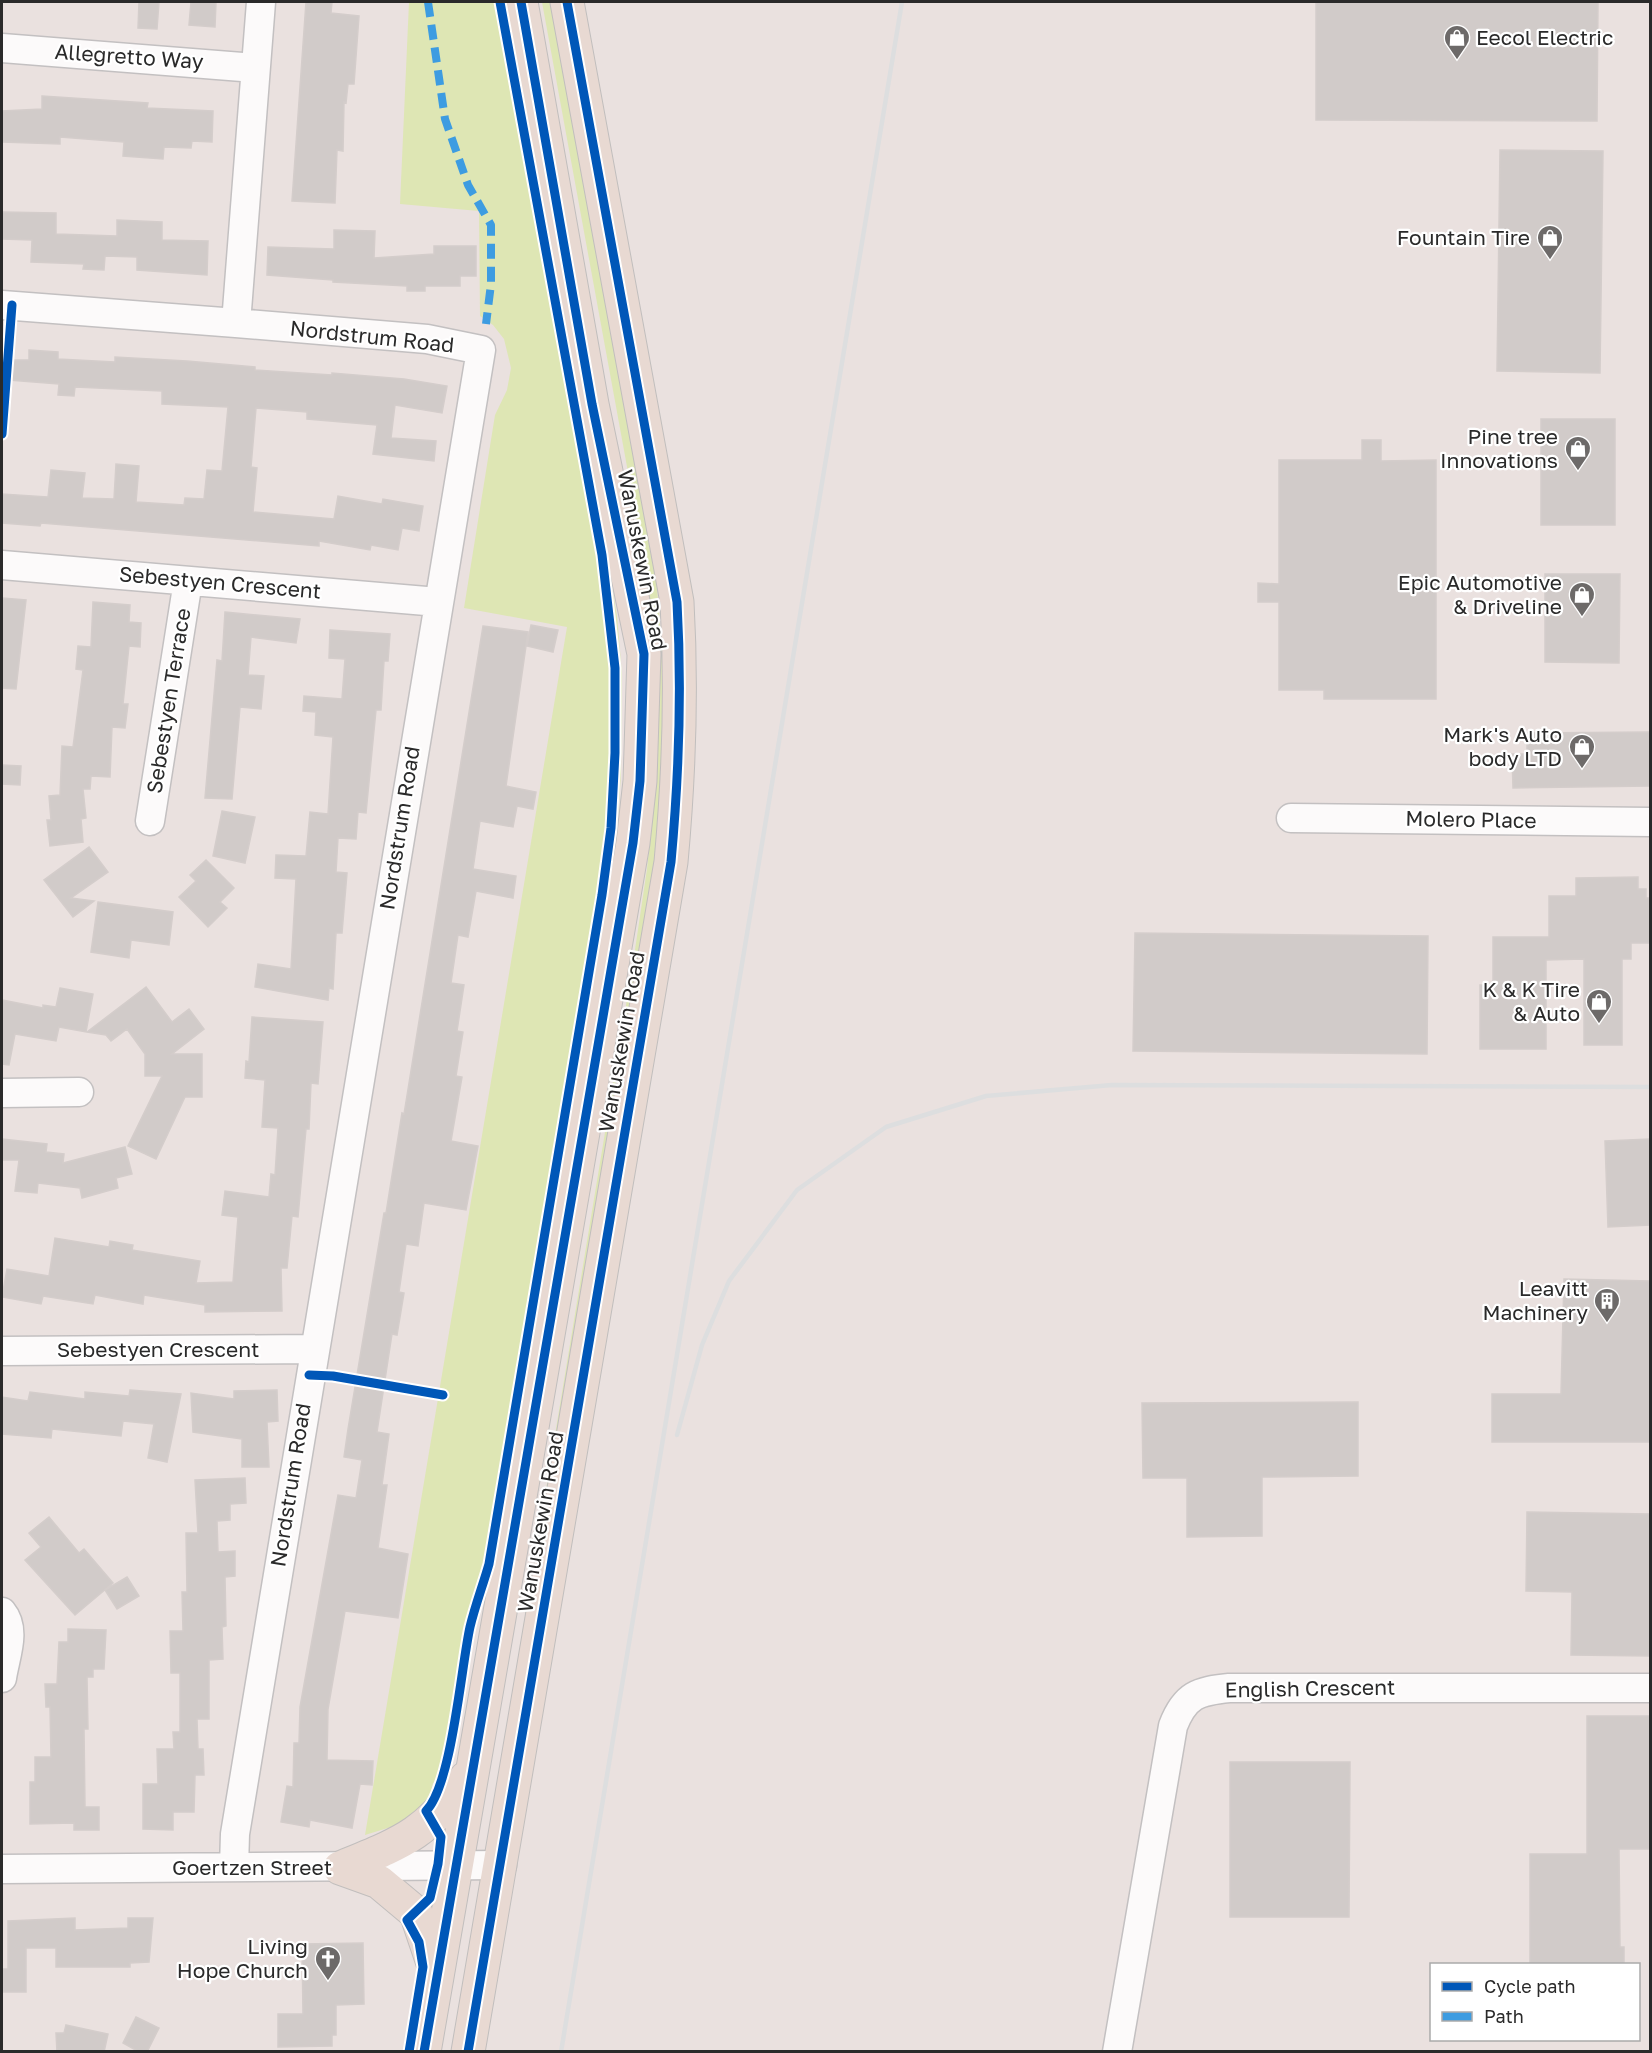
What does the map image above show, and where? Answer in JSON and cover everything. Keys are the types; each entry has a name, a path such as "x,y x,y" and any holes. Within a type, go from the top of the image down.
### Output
{"main road":[{"name":"Wanuskewin Road","path":"424,2052 633,843 640,782 644,654 592,404 521,2"},
{"name":"Wanuskewin Road","path":"468,2052 671,862 680,763 681,669 677,602 567,2"},
{"path":"340,1868 417,1833 446,1807 471,1772"},
{"path":"340,1868 379,1882 416,1913 437,1973"}],"street":[{"path":"2,305 236,323 261,2"},
{"name":"Allegretto Way","path":"2,48 255,68"},
{"name":"Nordstrum Road","path":"234,1867 235,1834 314,1349 481,351 427,339 236,323"},
{"name":"Sebestyen Crescent","path":"2,565 438,602"},
{"name":"Sebestyen Terrace","path":"150,821 188,581"},
{"name":"Molero Place","path":"1291,818 1650,822"},
{"path":"2,1093 79,1092"},
{"name":"Sebestyen Crescent","path":"2,1351 314,1349"},
{"path":"2,1612 10,1631 2,1678"},
{"name":"English Crescent","path":"1117,2052 1173,1726 1180,1709 1193,1695 1229,1688 1650,1688"},
{"name":"Goertzen Street","path":"2,1869 501,1865"}],"green space":[{"path":"409,2 507,2 617,616 622,674 621,774 618,819 605,911 495,1567 479,1612 448,1778 433,1783 428,1805 404,1823 365,1835 567,627 464,608 495,415 507,390 511,368 504,339 493,325 480,316 479,211 400,204"},
{"path":"542,2 551,2 657,587 665,687 662,818 493,1810 633,963 647,869 655,789 653,635 647,576"}],"building":[{"path":"139,2 159,2 157,29 138,28"},
{"path":"191,2 216,2 215,27 189,25"},
{"path":"306,2 332,2 331,13 359,16 354,84 348,84 346,103 344,102 343,151 337,150 335,203 292,201"},
{"name":"Eecol Electric","path":"1316,2 1598,2 1597,121 1316,120"},
{"path":"42,96 148,103 147,108 213,111 212,142 192,141 191,148 164,147 163,159 123,156 124,142 60,137 60,144 2,142 2,111 42,109"},
{"name":"Fountain Tire","path":"1500,150 1603,151 1600,373 1497,371"},
{"path":"2,212 56,213 56,234 117,236 117,220 162,222 162,240 208,241 207,275 137,270 137,257 105,256 104,270 83,269 84,264 31,262 32,240 2,239"},
{"path":"334,230 375,231 374,258 434,254 434,246 476,246 476,276 460,276 460,286 425,286 425,291 407,291 407,286 333,282 333,280 267,275 268,247 334,249"},
{"path":"29,350 58,352 58,359 115,362 115,357 187,361 255,367 255,370 404,379 447,386 442,413 395,405 391,438 436,441 434,461 373,454 377,425 307,419 307,412 256,408 251,467 257,468 253,512 334,519 338,496 382,504 383,499 423,506 419,531 402,528 398,550 371,545 370,550 319,541 319,546 41,523 40,526 2,523 2,494 48,497 51,470 85,473 82,498 114,499 116,464 139,466 136,502 184,505 185,498 204,499 207,470 222,471 228,407 162,404 162,391 75,387 74,396 58,395 59,384 9,380 11,360 29,360"},
{"name":"Pine tree Innovations","path":"1541,419 1615,419 1615,525 1541,525"},
{"path":"1362,440 1381,440 1381,461 1436,460 1436,699 1324,699 1324,690 1279,690 1279,602 1258,602 1258,583 1279,584 1279,460 1362,460"},
{"name":"Epic Automotive & Driveline","path":"1545,574 1620,574 1619,663 1545,662"},
{"path":"2,598 26,600 16,689 2,688"},
{"path":"93,602 130,605 129,622 141,623 140,647 129,646 123,704 128,704 125,728 112,727 110,777 91,776 90,789 83,789 86,818 81,819 83,842 50,846 47,820 51,820 49,796 60,795 62,746 73,747 83,670 76,669 78,646 91,647"},
{"path":"225,612 300,619 296,643 251,637 248,675 264,676 261,709 240,707 232,799 205,798 217,660 222,661"},
{"path":"531,625 558,630 553,652 527,646"},
{"path":"483,626 528,632 506,786 536,792 533,809 517,806 513,827 480,821 473,869 516,876 513,898 476,891 468,937 458,935 451,983 464,985 457,1031 463,1032 456,1076 462,1077 451,1141 478,1146 466,1210 424,1203 418,1246 406,1244 399,1292 404,1293 397,1335 392,1334 377,1432 389,1434 382,1485 387,1485 378,1548 408,1554 398,1618 345,1611 328,1709 327,1760 373,1761 372,1785 360,1784 352,1828 310,1820 309,1827 281,1822 287,1786 293,1787 294,1743 299,1743 300,1707 338,1495 356,1498 362,1460 344,1457 348,1429 384,1213 386,1213 402,1113 404,1114"},
{"path":"330,630 390,634 388,661 384,661 381,710 376,710 366,813 358,812 356,839 338,838 336,872 347,873 342,933 336,933 333,989 329,988 328,1000 255,987 258,964 291,969 296,879 275,878 276,855 306,856 310,812 328,814 333,737 315,735 316,712 303,711 304,696 342,699 345,659 329,658"},
{"name":"Mark's Auto body LTD","path":"1650,732 1650,786 1513,788 1512,754 1527,754 1527,733"},
{"path":"2,765 21,766 20,785 2,784"},
{"path":"222,811 255,817 245,863 213,856"},
{"path":"89,847 108,872 71,898 94,901 73,917 44,880"},
{"path":"206,860 234,888 220,902 227,908 208,927 179,897 196,881 190,875"},
{"path":"1638,877 1638,889 1646,889 1646,898 1650,898 1650,943 1631,943 1631,959 1622,959 1622,1045 1584,1045 1584,959 1546,960 1546,1049 1480,1049 1480,985 1493,985 1493,937 1549,937 1549,896 1576,896 1576,878"},
{"path":"98,902 173,912 169,945 131,940 129,958 91,952"},
{"path":"1135,933 1428,936 1427,1054 1133,1051"},
{"path":"146,987 172,1022 189,1009 204,1029 172,1054 202,1054 202,1097 185,1097 156,1159 128,1146 162,1076 145,1076 145,1054 127,1029 111,1041 106,1035 87,1032"},
{"path":"60,988 93,994 86,1032 59,1027 56,1041 15,1034 9,1065 2,1064 2,1000 43,1008 43,1005 56,1007"},
{"path":"252,1017 323,1022 318,1084 311,1083 309,1129 306,1129 298,1217 292,1216 287,1268 281,1268 282,1311 205,1312 205,1305 144,1295 143,1304 95,1295 93,1304 43,1296 41,1304 2,1297 7,1269 49,1276 55,1238 109,1247 110,1241 133,1245 132,1250 200,1261 196,1283 233,1282 238,1217 222,1215 225,1191 269,1197 271,1174 275,1175 278,1128 262,1127 265,1080 245,1078 246,1061 249,1062"},
{"path":"2,1139 47,1144 46,1152 64,1154 63,1163 125,1147 132,1174 116,1178 118,1188 82,1198 80,1188 38,1183 37,1193 15,1191 19,1160 2,1160"},
{"path":"1650,1139 1650,1225 1608,1227 1605,1141"},
{"path":"1564,1279 1650,1281 1650,1442 1492,1442 1492,1394 1561,1394"},
{"path":"130,1390 181,1394 167,1462 148,1458 154,1424 123,1421 121,1436 52,1429 51,1438 2,1434 2,1397 28,1401 30,1392 85,1399 85,1392 129,1396"},
{"path":"277,1390 278,1421 267,1422 269,1467 242,1467 242,1439 193,1432 191,1393 234,1399 234,1391"},
{"path":"1358,1402 1358,1476 1262,1477 1262,1536 1187,1537 1187,1478 1143,1478 1142,1403"},
{"path":"245,1478 246,1503 230,1504 230,1520 217,1521 218,1552 235,1551 235,1576 225,1577 226,1626 222,1627 223,1659 209,1660 209,1719 197,1719 198,1749 203,1749 204,1775 195,1775 194,1812 173,1812 173,1830 143,1829 143,1784 158,1784 157,1749 174,1749 173,1732 180,1732 180,1673 171,1673 170,1631 183,1631 182,1592 187,1592 186,1533 198,1533 195,1480"},
{"path":"1527,1512 1650,1514 1650,1656 1571,1655 1572,1592 1526,1591"},
{"path":"49,1517 79,1553 84,1549 113,1583 75,1615 25,1560 41,1547 29,1533"},
{"path":"127,1577 139,1596 117,1609 105,1590"},
{"path":"68,1629 106,1630 104,1669 93,1669 93,1677 87,1677 88,1729 84,1729 85,1807 99,1807 99,1830 74,1830 74,1823 30,1824 30,1782 35,1782 35,1757 51,1757 50,1707 46,1707 45,1684 57,1684 59,1642 68,1642"},
{"path":"1587,1716 1650,1716 1650,1849 1619,1849 1620,1947 1624,1947 1624,1963 1530,1963 1530,1854 1587,1854"},
{"path":"1230,1762 1350,1762 1349,1917 1230,1917"},
{"path":"75,1918 75,1930 128,1928 128,1918 153,1918 149,1962 130,1963 130,1967 56,1967 56,1948 26,1948 26,1992 3,1992 2,1969 8,1969 8,1921"},
{"path":"363,1943 364,2004 336,2005 336,2035 332,2035 332,2046 278,2047 278,2014 303,2014 302,1944"},
{"path":"136,2017 159,2028 147,2052 139,2052 123,2043"},
{"path":"66,2025 108,2034 104,2052 57,2052 56,2033 64,2033"}],"railway":[{"path":"561,2052 902,2"},
{"path":"677,1435 702,1345 729,1281 797,1190 886,1127 986,1096 1112,1085 1650,1087"}],"marked path":[{"path":"428,2 445,119 468,185 491,225 491,284 486,324"}],"cycle path":[{"path":"409,2052 423,1967 419,1942 407,1920 430,1898 438,1864 441,1837 426,1811 443,1777 470,1627 489,1564 602,895 611,828 615,753 615,668 602,555 500,2"},
{"path":"424,2052 633,843 640,781 644,654 592,404 521,2"},
{"path":"468,2052 671,862 678,764 677,602 567,2"},
{"path":"2,434 12,305"},
{"path":"309,1375 333,1376 443,1395"}],"place":[{"name":"Eecol Electric","path":"1457,61"},
{"name":"Fountain Tire","path":"1550,261"},
{"name":"Pine tree Innovations","path":"1578,472"},
{"name":"Epic Automotive & Driveline","path":"1582,618"},
{"name":"Mark's Auto body LTD","path":"1582,770"},
{"name":"K & K Tire & Auto","path":"1599,1025"},
{"name":"Leavitt Machinery","path":"1607,1324"},
{"name":"Living Hope Church","path":"328,1982"}]}
